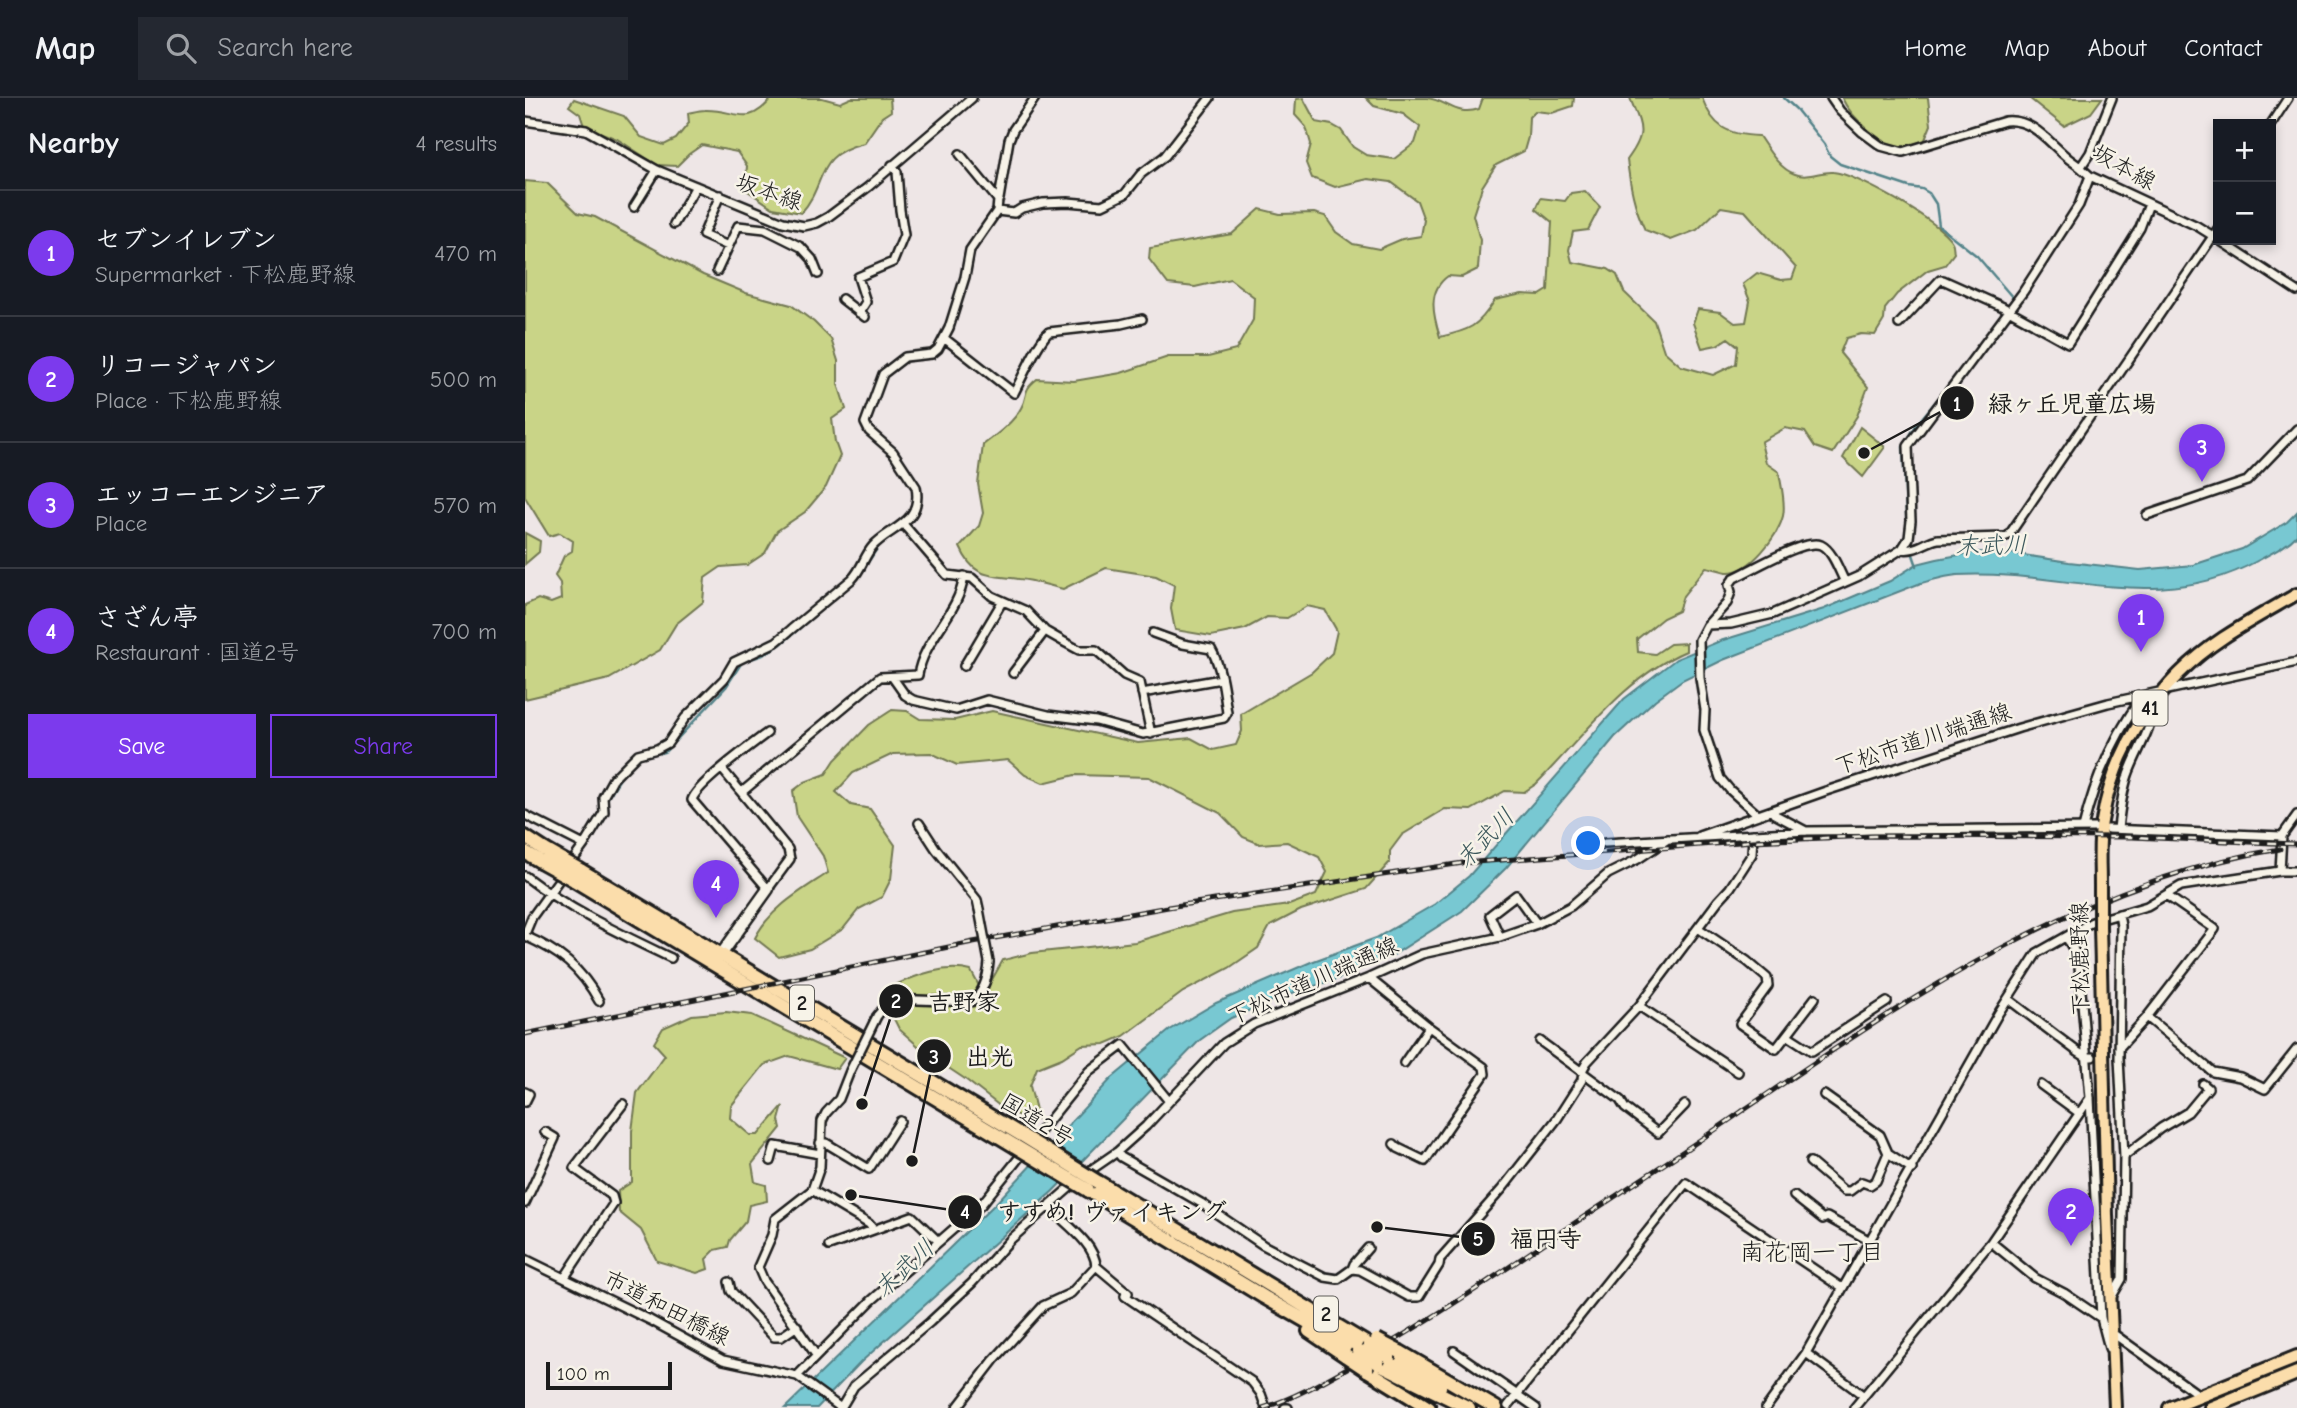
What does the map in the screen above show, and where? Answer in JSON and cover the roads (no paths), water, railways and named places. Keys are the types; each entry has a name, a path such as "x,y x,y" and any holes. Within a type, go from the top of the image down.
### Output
{"highway":[{"name":"国道2号","path":"525,837 543,855 1093,1186 1264,1297 1384,1361 1502,1407"},
{"name":"国道2号","path":"525,852 543,855"},
{"name":"国道2号","path":"1093,1186 1275,1289 1384,1361 1471,1408"},
{"path":"2170,1408 2297,1357"},
{"name":"国道2号","path":"1384,1361 1429,1408"},
{"path":"2214,1408 2297,1373"}],"main road":[{"name":"下松鹿野線","path":"2115,1408 2100,926 2101,824 2108,795 2128,744 2154,703 2179,672 2224,637 2297,594"}],"street":[{"name":"坂本線","path":"525,121 557,124 586,131 657,170 783,222 804,226 828,217 972,98"},
{"path":"599,1001 587,979 569,962 549,947 525,935 532,917 584,845 604,812 603,797 613,779 633,758 667,743 685,718 724,679 734,663 776,642 860,570 874,545 904,525 914,506 916,487 893,452 869,431 865,423 867,415 878,393 883,374 905,357 932,354 944,338 965,277 970,250 997,211 1009,141 1035,98"},
{"path":"997,211 1014,213 1022,208 1043,203 1102,205 1125,194 1141,174 1165,156 1209,98"},
{"name":"坂本線","path":"1831,98 1840,111 1862,132 1891,150 1903,152 2015,120 2036,130 2071,161 2082,165 2090,176 2213,234"},
{"path":"2082,165 2090,153 2112,98"},
{"path":"2274,119 2288,98"},
{"path":"960,154 999,200"},
{"path":"842,299 862,315 866,302 858,277 893,262 904,234 897,172 892,165"},
{"path":"634,207 657,170"},
{"path":"1908,550 1911,520 1908,446 2079,205 2090,176"},
{"path":"674,224 696,186"},
{"path":"720,195 703,234 728,246"},
{"path":"1899,324 1940,280 1944,280 2068,343 2140,228 2149,204"},
{"path":"717,271 738,226 765,229 808,253 818,274"},
{"path":"1707,625 1731,624 1773,614 1929,541 2009,535 2213,242"},
{"name":"坂本線","path":"2230,245 2297,291"},
{"path":"944,338 1014,393 1042,338 1049,332 1142,319"},
{"path":"2147,515 2247,481 2297,429"},
{"path":"904,525 947,575 964,576 977,581 992,596 1026,611 1045,631 1079,650 1096,650 1124,675 1140,682 1151,734"},
{"path":"1758,815 1730,790 1717,770 1704,730 1705,710 1700,678 1699,640 1707,625 1727,603 1731,592 1729,585 1734,578 1803,544 1821,545 1831,554 1845,582"},
{"path":"893,678 899,675 918,675 920,662 953,609 964,576"},
{"path":"964,666 1002,602"},
{"path":"1013,673 1045,631"},
{"path":"742,792 880,677 893,678 905,695 913,700 956,710 987,700 1048,715 1096,721 1130,732 1151,734 1224,718 1227,713 1221,679 1217,660 1211,649 1183,644 1153,633"},
{"name":"下松市道川端通線","path":"1699,836 2019,728 2163,691 2297,662"},
{"path":"1142,694 1221,679"},
{"path":"2083,828 2099,775 2143,696"},
{"path":"2118,829 2121,799 2127,777 2148,732 2154,703"},
{"path":"767,733 694,793 692,800 768,889"},
{"path":"717,960 790,859 788,849 722,769"},
{"path":"1772,811 1806,831"},
{"path":"525,815 584,845"},
{"path":"2280,871 2282,836 2297,815"},
{"path":"815,1355 764,1281 758,1267 772,1235 775,1219 812,1190 818,1177 820,1143 826,1113 839,1099 877,1016 891,999 971,1002 976,999 988,977 989,962 977,900 919,823"},
{"path":"1605,843 1806,831 2094,828"},
{"path":"2108,829 2282,836"},
{"path":"1352,1269 1360,1270 1409,1297 1419,1297 1440,1259 1557,1119 1584,1074 1583,1069 1587,1062 1639,1006 1730,888 1752,854 1753,834"},
{"name":"下松市道川端通線","path":"839,1407 854,1386 939,1314 972,1283 1010,1240 1146,1126 1167,1098 1234,1035 1254,1024 1436,950 1500,937 1537,924 1571,906 1608,874 1668,839"},
{"path":"1766,1408 1806,1353 2008,999 2037,953 2092,922 2147,906 2181,886 2280,871 2297,871"},
{"path":"525,876 540,888 613,930 671,958"},
{"path":"1500,937 1490,915 1516,895 1537,924"},
{"path":"2119,1048 2147,1017 2215,929 2165,895"},
{"path":"2110,1299 2122,1279 2123,1156 2116,1057 2119,1048 2119,914"},
{"path":"1698,928 1748,961 1767,978 1768,986 1740,1024 1776,1049 1815,998"},
{"path":"2066,937 2074,950 2079,967 2089,1057 2101,1318 2112,1360"},
{"path":"1369,978 1484,1067 1485,1074 1425,1161 1394,1144"},
{"path":"2008,999 2089,1057"},
{"path":"1787,1035 1812,1051 1887,1002"},
{"path":"1639,1006 1738,1072"},
{"path":"2147,1017 2213,1072 2240,1077 2265,1089 2297,1049"},
{"path":"1404,1063 1429,1027"},
{"path":"1540,1041 1620,1100 1625,1108 1657,1133 1685,1105"},
{"path":"839,1407 797,1376 871,1301 981,1205 1089,1071 1123,1045 1167,1098"},
{"path":"2123,1156 2188,1112 2208,1088 2203,1084"},
{"path":"2041,1085 2080,1113"},
{"path":"525,1092 529,1094 525,1102"},
{"path":"1824,1095 1880,1135 1888,1153 1912,1170"},
{"path":"1854,1408 1991,1242 2090,1098"},
{"path":"565,1277 614,1203 612,1196 574,1168 623,1104"},
{"path":"820,1143 826,1143 869,1169 899,1121"},
{"path":"525,1203 555,1138 545,1132"},
{"path":"771,1161 775,1146 820,1154"},
{"path":"1117,1152 1121,1157 1201,1203 1291,1261 1332,1280 1352,1269 1368,1248"},
{"path":"1810,1162 1845,1191 1850,1191 1862,1182 1870,1185 1876,1181 1888,1153"},
{"path":"1502,1407 1517,1395 1686,1183 1842,1288"},
{"path":"812,1190 869,1224 873,1230"},
{"path":"1794,1196 1822,1219 1828,1217 1870,1241"},
{"path":"1048,1206 1086,1242 1094,1255 1096,1266 1128,1293 1125,1296 1252,1382 1261,1394 1266,1408"},
{"path":"828,1246 912,1216 938,1241"},
{"path":"1991,1242 2035,1278 2064,1293 2101,1318"},
{"name":"市道和田橋線","path":"525,1259 565,1277 723,1360 797,1376"},
{"path":"957,1408 994,1360 1043,1306 1071,1293 1096,1266"},
{"path":"729,1282 731,1291 773,1337 781,1337 797,1326"},
{"path":"2111,1332 2199,1395"},
{"path":"1454,1351 1536,1408"},
{"path":"1806,1353 1864,1396"}],"water":[{"path":"2297,512 2297,535 2293,539 2257,561 2220,577 2183,586 2146,588 1996,575 1948,576 1921,583 1723,660 1682,680 1655,700 1615,737 1506,868 1462,911 1393,955 1231,1018 1200,1040 1053,1191 861,1362 817,1408 785,1408 996,1203 1112,1078 1170,1030 1216,1003 1311,962 1376,938 1435,904 1469,876 1624,699 1676,659 1720,641 1824,609 1890,581 1917,564 1937,559 1975,552 2010,553 2140,570 2193,565 2242,549 2287,522"}],"waterway":[{"path":"1784,98 1824,144 1830,156 1840,164 1929,193 1936,204 1939,226 1977,256 2013,298 1996,323"},
{"path":"1907,536 1903,447 1917,424 1950,384"},
{"path":"859,576 882,541"},
{"path":"1911,549 1917,566"},
{"path":"606,801 632,764 644,756 666,751 726,687 742,662 763,655 780,645 841,593"},
{"path":"568,860 587,834"},
{"path":"525,922 556,877"}],"railway":[{"path":"525,1034 973,942 1168,907 1463,863 1753,841 1873,836 2132,837 2297,844"},
{"path":"1263,1408 1327,1380 1427,1321 1867,1028 1997,950 2134,888 2206,865 2280,849"}],"place":[{"name":"緑ヶ丘児童広場","path":"1864,453"},
{"name":"エッコーエンジニア","path":"2202,482"},
{"name":"セブンイレブン","path":"2141,652"},
{"name":"さざん亭","path":"716,918"},
{"name":"吉野家","path":"862,1104"},
{"name":"出光","path":"912,1161"},
{"name":"すすめ! ヴァイキング","path":"851,1195"},
{"name":"福円寺","path":"1377,1227"},
{"name":"リコージャパン","path":"2071,1246"}],"district":[{"name":"南花岡一丁目","path":"1812,1252"}],"water label":[{"name":"末武川","path":"1991,545"},
{"name":"末武川","path":"1485,838"},
{"name":"末武川","path":"904,1268"}]}
